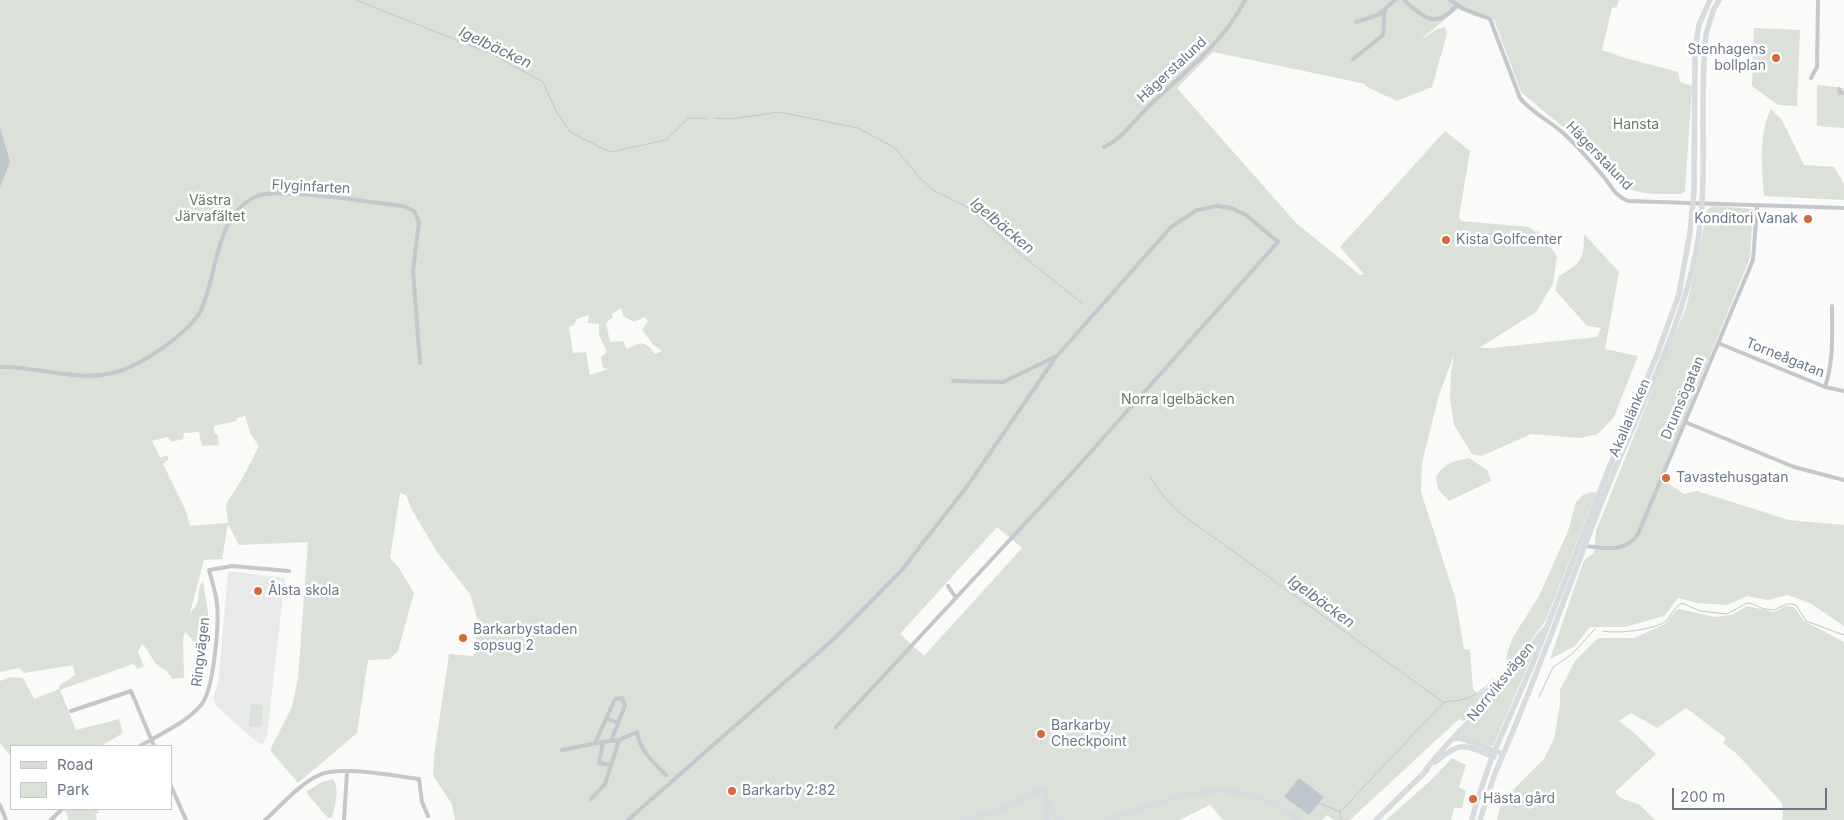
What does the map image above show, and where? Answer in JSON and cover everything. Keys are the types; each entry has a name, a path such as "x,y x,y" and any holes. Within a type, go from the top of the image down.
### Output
{"main road":[{"name":"Akallalänken","path":"1480,820 1581,546 1674,310 1684,270 1693,203 1695,49 1699,25 1710,0"},
{"name":"Akallalänken","path":"1472,820 1477,800 1494,754 1680,310 1696,254 1702,204 1705,46 1709,22 1719,0"},
{"name":"Norrviksvägen","path":"1426,771 1452,739 1480,711 1548,624"},
{"name":"Norrviksvägen","path":"1452,739 1460,738 1494,754"},
{"name":"Norrviksvägen","path":"1376,820 1426,771 1447,752 1457,746 1466,746 1502,757"},
{"path":"963,820 994,812 1043,789 1047,802 1047,820"},
{"path":"1106,820 1197,792 1215,789 1234,790 1254,795 1277,805 1298,820"},
{"path":"1047,802 1060,820"}],"street":[{"name":"Hägerstalund","path":"1104,147 1114,143 1121,137 1148,108 1213,47 1244,0"},
{"path":"1356,22 1372,18 1385,10 1395,0"},
{"path":"1404,0 1426,18 1435,20 1449,14 1457,5"},
{"name":"Hägerstalund","path":"1450,0 1457,5 1490,19 1520,98 1528,107 1562,132 1605,178 1617,195 1628,201 1844,208"},
{"path":"1812,78 1817,67 1818,0"},
{"path":"1353,59 1382,36 1385,10"},
{"path":"1839,89 1840,93 1844,93"},
{"name":"Flyginfarten","path":"0,367 101,376 121,371 161,348 176,338 200,314 225,228 239,208 258,196 281,194 403,206 414,212 419,222 413,271 420,363"},
{"path":"628,820 836,637 901,571 968,484 1056,357 1172,227 1197,210 1217,206 1231,208 1246,215 1278,242 1071,474 836,727"},
{"name":"Drumsögatan","path":"1581,546 1622,547 1635,538 1753,260 1757,206"},
{"path":"1825,387 1828,378 1831,348 1832,306"},
{"name":"Torneågatan","path":"1718,343 1825,387 1844,392"},
{"path":"952,381 1003,382 1056,357"},
{"path":"1685,422 1794,467 1844,480"},
{"name":"Ringvägen","path":"142,745 193,713 201,705 210,690 213,672 217,605 209,570 232,566 289,571"},
{"path":"948,586 956,598"},
{"path":"71,711 131,692 154,745"},
{"path":"595,743 615,699 622,698 625,705 610,741"},
{"path":"606,718 618,723"},
{"path":"562,750 619,740 636,732 638,742 646,755 666,776"},
{"path":"592,799 605,784 619,740"},
{"path":"604,742 599,763 611,765"},
{"path":"265,820 298,790 320,774 330,771 419,779 422,802 428,816 427,814"},
{"path":"344,820 348,772"},
{"path":"172,788 186,820"},
{"path":"0,806 6,820"},
{"path":"51,820 61,810"}],"shaded area":[{"path":"0,127 10,162 0,187"},
{"path":"228,571 285,578 267,736 263,744 258,743 216,706 213,697 218,684"},
{"path":"1299,778 1324,797 1309,815 1284,797"}],"green space":[{"path":"0,0 1619,0 1617,7 1612,8 1602,50 1678,72 1680,82 1692,86 1685,191 1682,194 1644,193 1622,187 1571,134 1521,92 1494,20 1477,17 1458,9 1419,41 1437,29 1445,27 1447,34 1432,87 1397,101 1365,86 1366,84 1213,52 1177,88 1296,223 1360,275 1364,274 1340,247 1445,131 1470,151 1459,217 1461,221 1529,227 1535,232 1538,231 1557,256 1553,284 1536,312 1479,348 1597,337 1601,328 1587,326 1555,290 1559,276 1572,268 1580,260 1584,234 1619,272 1605,349 1638,356 1614,417 1598,434 1580,438 1531,434 1482,456 1472,454 1454,425 1450,398 1454,355 1439,395 1422,463 1421,492 1455,597 1464,649 1470,650 1473,689 1478,694 1490,685 1492,678 1496,680 1496,685 1478,706 1466,715 1467,717 1464,721 1459,719 1350,820 1334,820 1327,815 1322,820 1223,820 1210,805 1179,820 455,820 452,804 433,776 434,756 449,654 474,656 478,621 470,594 437,552 412,510 406,495 400,493 390,558 399,568 414,593 398,651 390,659 368,660 357,733 298,783 270,750 292,707 298,678 308,542 239,545 228,524 222,559 204,560 190,613 197,604 200,585 203,581 208,613 207,643 193,641 185,631 183,640 184,678 172,679 166,671 155,663 142,644 138,652 144,666 138,669 133,664 60,690 76,730 119,719 123,733 103,745 10,745 10,756 0,743 0,681 10,677 23,678 34,699 59,689 60,685 75,675 73,665 24,673 19,668 0,672","holes":["621,308 623,316 634,322 645,317 648,321 642,330 653,344 662,351 655,354 645,344 627,349 623,341 610,342 606,323 613,317 612,314","589,315 588,323 599,324 599,335 607,352 601,357 603,368 608,369 590,375 586,352 573,353 569,327 574,325 577,319","245,416 251,435 259,446 242,479 226,504 228,523 190,526 186,511 163,464 168,460 168,456 160,457 152,441 168,437 171,442 183,439 184,433 199,432 202,446 219,445 218,435 214,433 214,426 236,421 237,418","997,527 1022,548 924,656 900,634"]},
{"name":"Stenhagens bollplan","path":"1754,28 1800,30 1797,106 1778,105 1752,86"},
{"path":"1817,85 1844,88 1844,128 1817,126"},
{"path":"1771,109 1782,120 1804,165 1834,167 1844,184 1844,200 1764,196 1763,141 1764,130"},
{"path":"1713,206 1753,209 1750,258 1660,478 1684,494 1697,491 1789,520 1844,525 1844,626 1810,603 1787,595 1768,600 1747,596 1727,605 1697,603 1678,598 1664,616 1625,627 1590,627 1575,646 1550,659 1584,560 1594,553 1596,531 1686,308 1707,210"},
{"path":"1469,458 1487,470 1491,481 1449,501 1438,489 1436,477 1450,463"},
{"path":"1592,492 1596,493 1546,620 1506,674 1507,653 1513,637 1539,596 1568,531 1576,502 1583,495"},
{"path":"1747,606 1774,612 1786,606 1794,607 1804,621 1844,642 1844,820 1782,820 1782,803 1737,754 1723,743 1726,738 1686,708 1657,728 1631,713 1619,721 1656,754 1615,792 1621,798 1640,805 1655,820 1497,820 1501,802 1544,759 1554,739 1560,704 1560,690 1575,661 1598,638 1634,638 1665,624 1676,610 1680,609 1715,617 1732,615"},
{"path":"1537,642 1493,746 1461,736 1461,733 1494,697"},
{"path":"251,704 263,705 261,727 249,726"},
{"path":"1452,758 1466,765 1459,787 1466,791 1462,808 1454,808 1451,820 1386,820 1429,782"},
{"path":"333,779 336,787 336,797 332,818 328,818 308,795 307,791 322,782"},
{"path":"63,810 98,810 99,812 95,815 97,820 68,820 67,813"}],"waterway":[{"name":"Igelbäcken","path":"356,0 494,55 543,82 556,111 570,132 610,152 666,140 688,118 706,118"},
{"name":"Igelbäcken","path":"714,118 731,119 779,112 858,128 895,148 921,179 933,190 969,208 1025,258 1082,303"},
{"name":"Igelbäcken","path":"1150,477 1167,501 1184,516 1443,702 1470,697 1492,681"},
{"name":"Igelbäcken","path":"1603,631 1626,632 1653,627 1666,621 1682,603 1700,611 1727,614 1750,603 1764,609 1774,610 1787,604 1796,605 1806,621 1844,635"},
{"name":"Igelbäcken","path":"1539,697 1553,667 1572,654 1595,629"},
{"path":"1319,803 1340,812 1443,703"},
{"path":"1340,811 1341,820"}],"place":[{"name":"Stenhagens bollplan","path":"1776,58"},
{"name":"Konditori Vanak","path":"1808,219"},
{"name":"Kista Golfcenter","path":"1446,240"},
{"name":"Tavastehusgatan","path":"1666,478"},
{"name":"Ålsta skola","path":"258,591"},
{"name":"Barkarbystaden sopsug 2","path":"463,638"},
{"name":"Barkarby Checkpoint","path":"1041,734"},
{"name":"Barkarby 2:82","path":"732,791"},
{"name":"Hästa gård","path":"1473,799"}],"park label":[{"name":"Hansta","path":"1636,125"},
{"name":"Västra Järvafältet","path":"210,210"},
{"name":"Norra Igelbäcken","path":"1178,400"}]}
